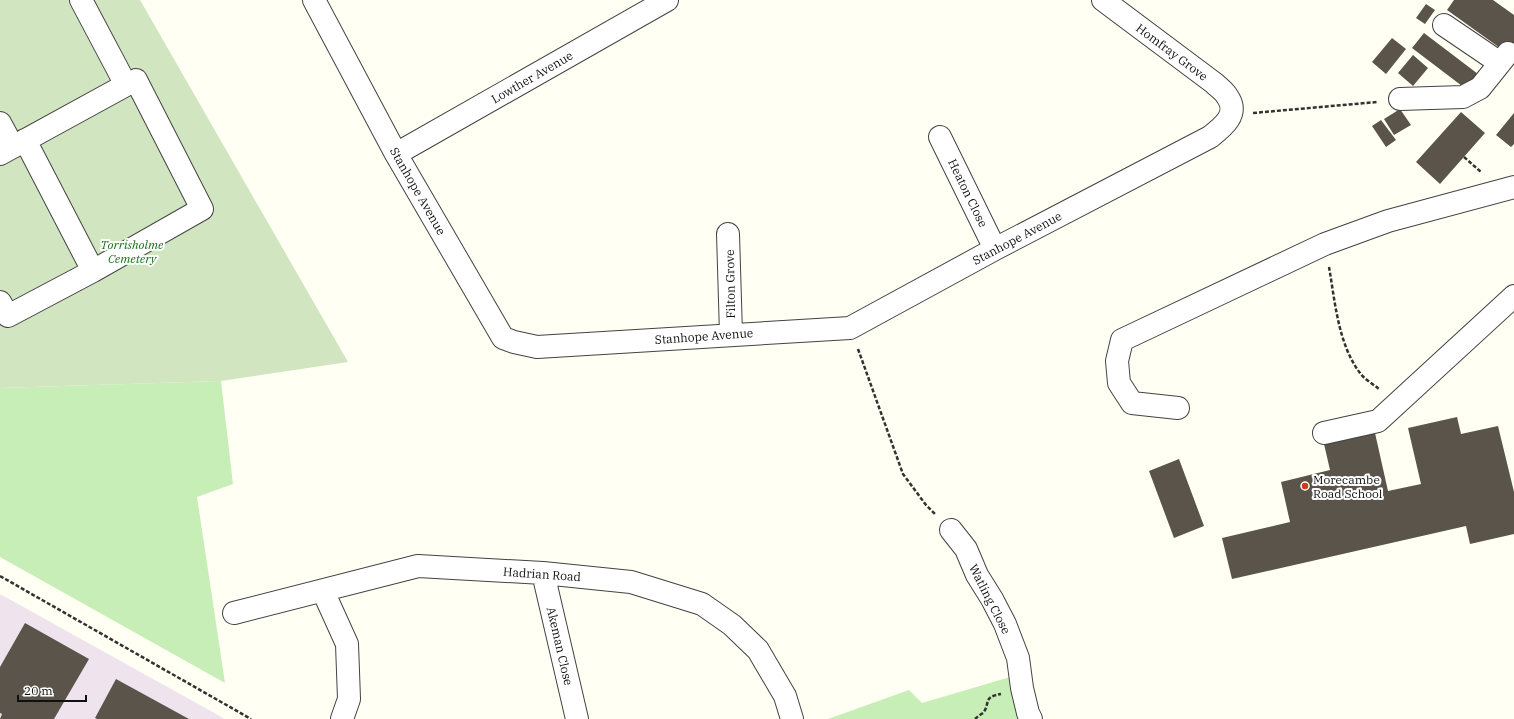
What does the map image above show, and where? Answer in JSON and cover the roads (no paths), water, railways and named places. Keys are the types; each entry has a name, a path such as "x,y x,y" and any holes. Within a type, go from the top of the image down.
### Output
{"street":[{"path":"81,0 126,85"},
{"name":"Stanhope Avenue","path":"314,0 396,154 503,338 537,347 731,334 850,328 995,249 1210,137 1222,128 1229,120 1241,112"},
{"name":"Lowther Avenue","path":"396,154 667,0"},
{"name":"Homfray Grove","path":"1103,0 1214,82 1227,95 1231,103 1241,112"},
{"path":"1400,100 1463,97 1480,88 1504,58 1444,25"},
{"path":"0,302 8,316 93,271 202,209 136,80 12,147"},
{"path":"0,123 12,147 93,271"},
{"name":"Heaton Close","path":"940,137 995,249"},
{"path":"1178,408 1132,403 1120,383 1117,361 1122,340 1325,244 1388,221 1514,187"},
{"name":"Filton Grove","path":"728,234 731,334"},
{"path":"1324,433 1378,421 1514,296"},
{"name":"Watling Close","path":"951,530 966,549 977,575 992,598 1005,624 1018,658 1022,688 1028,713 1031,719"},
{"name":"Hadrian Road","path":"234,613 418,566 543,572 631,582 702,604 732,625 758,650 785,696 792,719"},
{"name":"Akeman Close","path":"543,572 577,719"},
{"path":"323,591 347,644 349,699 342,719"}],"place":[{"name":"Morecambe Road School","path":"1305,486"}],"park label":[{"name":"Torrisholme Cemetery","path":"132,251"}]}
